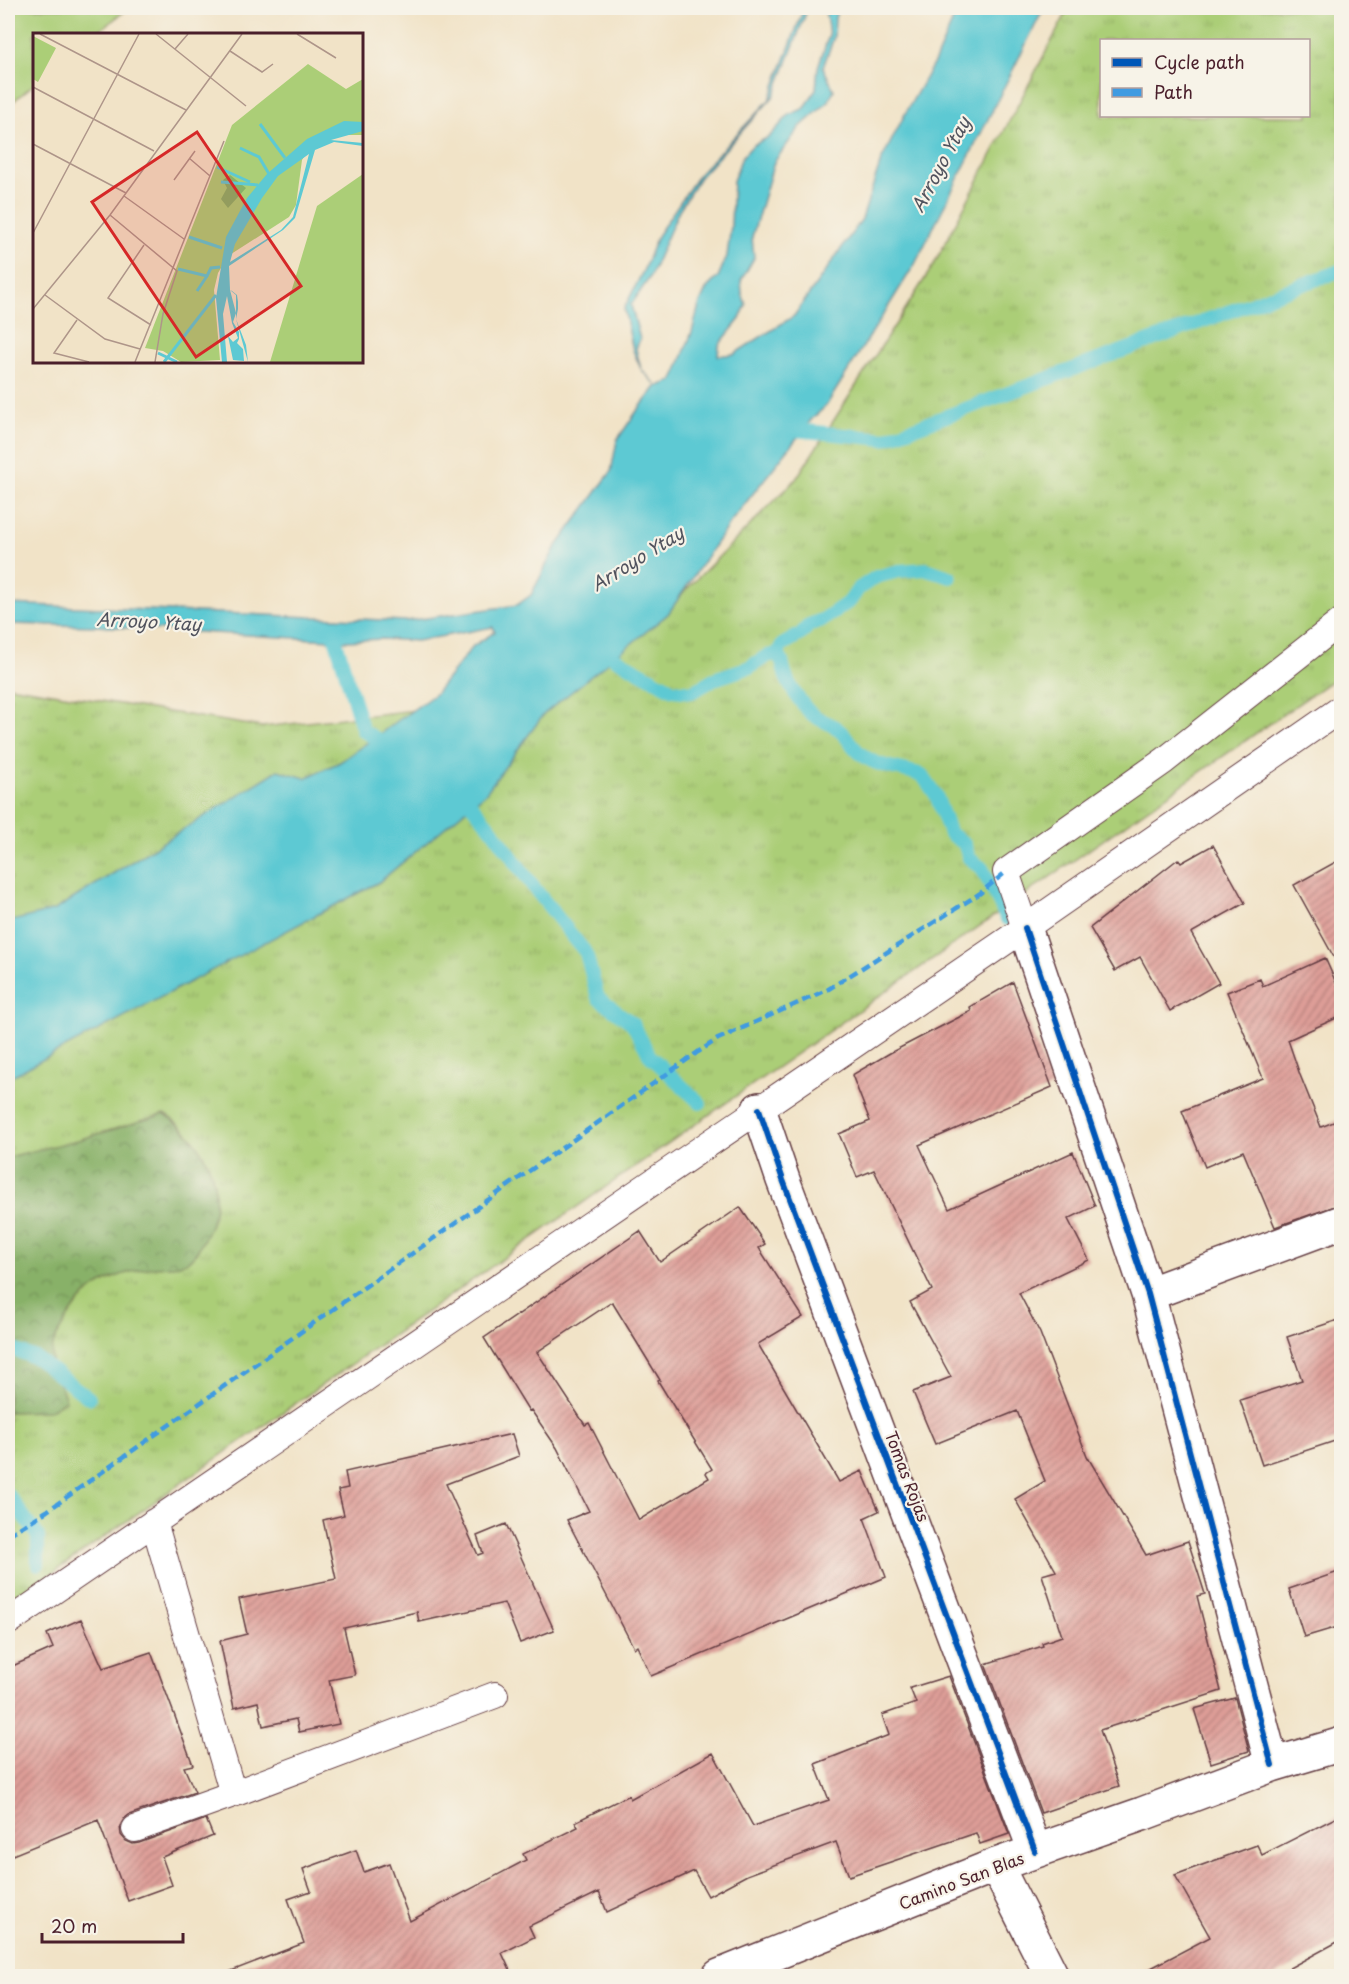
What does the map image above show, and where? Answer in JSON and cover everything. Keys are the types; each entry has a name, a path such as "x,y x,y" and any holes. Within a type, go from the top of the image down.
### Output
{"street":[{"path":"1025,928 1148,1294 1272,1765"},
{"name":"Tomas Rojas","path":"759,1109 783,1180 1035,1851"},
{"path":"1148,1294 1341,1222"},
{"name":"Camino San Blas","path":"719,1977 996,1865 1142,1815 1272,1765 1341,1744"},
{"path":"996,1865 1052,1977"}],"lane":[{"path":"1025,928 1006,872 1164,761 1341,621"},
{"path":"8,1622 1025,928 1341,708"},
{"path":"154,1522 233,1794"},
{"path":"135,1829 495,1695"}],"green space":[{"path":"8,8 129,8 96,33 33,33 33,85 8,106"},
{"path":"1069,8 1341,8 1341,674 8,1604 8,686 262,727 470,704 661,615 796,479 933,266"},
{"path":"164,1114 191,1137 209,1167 214,1183 213,1218 203,1242 188,1261 119,1276 87,1294 70,1314 52,1347 53,1366 66,1400 49,1411 8,1412 8,1157 78,1140"}],"water":[{"path":"804,8 808,8 774,96 700,177 679,210 650,277 631,305 640,339 636,349 641,369 633,350 624,309 657,236 699,174 770,99"},
{"name":"Arroyo Ytay","path":"825,8 838,8 834,37 823,67 834,90 828,102 800,127 774,162 752,237 754,258 741,281 746,305 740,319 719,345 718,356 734,354 794,316 862,219 881,161 935,61 954,18 963,8 1044,8 915,264 826,406 812,419 729,524 668,614 544,714 485,794 379,882 8,1078 8,922 55,910 278,770 305,778 340,762 435,694 473,646 495,632 493,627 417,641 382,639 347,641 96,626 8,624 8,604 406,621 517,605 531,595 554,550 611,472 617,440 656,387 672,381 692,332 699,305 707,288 718,277 727,256 733,181 742,157 753,145 769,137 789,115 805,108 816,89 818,67 829,35"}],"building":[{"path":"1213,845 1245,903 1191,933 1219,983 1170,1011 1140,957 1115,971 1090,928 1178,859 1181,863"},
{"path":"1341,859 1341,970 1294,885"},
{"path":"1325,958 1341,994 1341,1016 1288,1040 1321,1127 1341,1119 1341,1204 1275,1227 1243,1151 1205,1167 1182,1111 1263,1078 1227,992 1260,979 1263,986"},
{"path":"1013,982 1052,1087 919,1145 949,1209 1073,1152 1095,1206 1068,1219 1089,1260 1019,1293 1040,1333 1087,1456 1146,1555 1188,1541 1205,1594 1197,1596 1221,1691 1100,1730 1119,1786 1041,1813 985,1664 1043,1646 1042,1643 1062,1636 1042,1575 1056,1571 1015,1499 1045,1481 1017,1411 935,1444 913,1392 951,1377 910,1302 932,1290 874,1170 857,1177 839,1134 870,1121 852,1075 971,1011 970,1007"},
{"path":"740,1207 765,1244 759,1248 803,1317 758,1344 839,1482 862,1471 879,1511 864,1518 886,1577 651,1676 637,1646 634,1648 567,1520 589,1511 557,1448 531,1410 529,1411 484,1338 640,1231 660,1262","holes":["612,1302 660,1380 658,1381 712,1469 706,1473 709,1478 639,1520 589,1423 585,1425 537,1352"]},
{"path":"1341,1319 1341,1439 1262,1465 1240,1400 1302,1380 1287,1337"},
{"path":"512,1434 519,1456 446,1484 478,1555 483,1553 477,1536 506,1524 554,1630 520,1643 504,1603 419,1622 417,1612 344,1628 355,1675 329,1680 339,1724 299,1732 296,1719 263,1726 258,1702 234,1708 220,1641 247,1634 239,1599 336,1579 323,1520 344,1515 338,1490 348,1488 345,1472"},
{"path":"1341,1571 1341,1626 1304,1637 1289,1589"},
{"path":"81,1619 103,1668 151,1652 193,1765 184,1767 195,1792 129,1815 120,1826 121,1835 126,1841 133,1844 139,1843 206,1819 213,1836 162,1857 172,1885 128,1901 98,1820 8,1857 8,1668 53,1648 47,1634"},
{"path":"949,1676 1009,1834 980,1844 976,1833 849,1876 836,1842 747,1875 708,1896 694,1871 607,1912 599,1892 529,1926 534,1937 502,1953 513,1977 226,1977 226,1973 304,1943 288,1899 311,1891 303,1869 356,1850 364,1872 389,1863 410,1921 526,1860 523,1854 578,1827 575,1822 629,1795 630,1799 713,1753 753,1826 829,1800 815,1764 889,1735 882,1715 916,1703 910,1688"},
{"path":"1235,1698 1249,1751 1211,1763 1194,1709"},
{"path":"1341,1815 1341,1940 1273,1977 1134,1977 1210,1937 1175,1875 1257,1845 1262,1855"}],"waterway":[{"path":"786,429 884,439 1342,270"},
{"path":"777,654 782,645 801,634 809,625 824,619 850,601 858,589 876,577 899,571 927,569 950,577"},
{"path":"333,631 363,731 391,747"},
{"path":"600,647 613,657 673,690 692,692 717,678 750,667 767,656 777,654 792,688 817,718 839,730 857,751 868,759 922,775 936,795 950,834 964,843 969,858 982,868 1007,919"},
{"path":"460,791 586,953 598,998 632,1023 650,1056 700,1103"},
{"path":"8,1348 36,1358 89,1398"},
{"path":"8,1495 38,1536 38,1564"}],"marked path":[{"path":"8,1535 47,1511 698,1052 718,1039 827,990 979,894 1006,872"}],"cycle path":[{"path":"1025,928 1148,1294 1272,1765"},
{"path":"759,1109 783,1180 1035,1851"}]}
